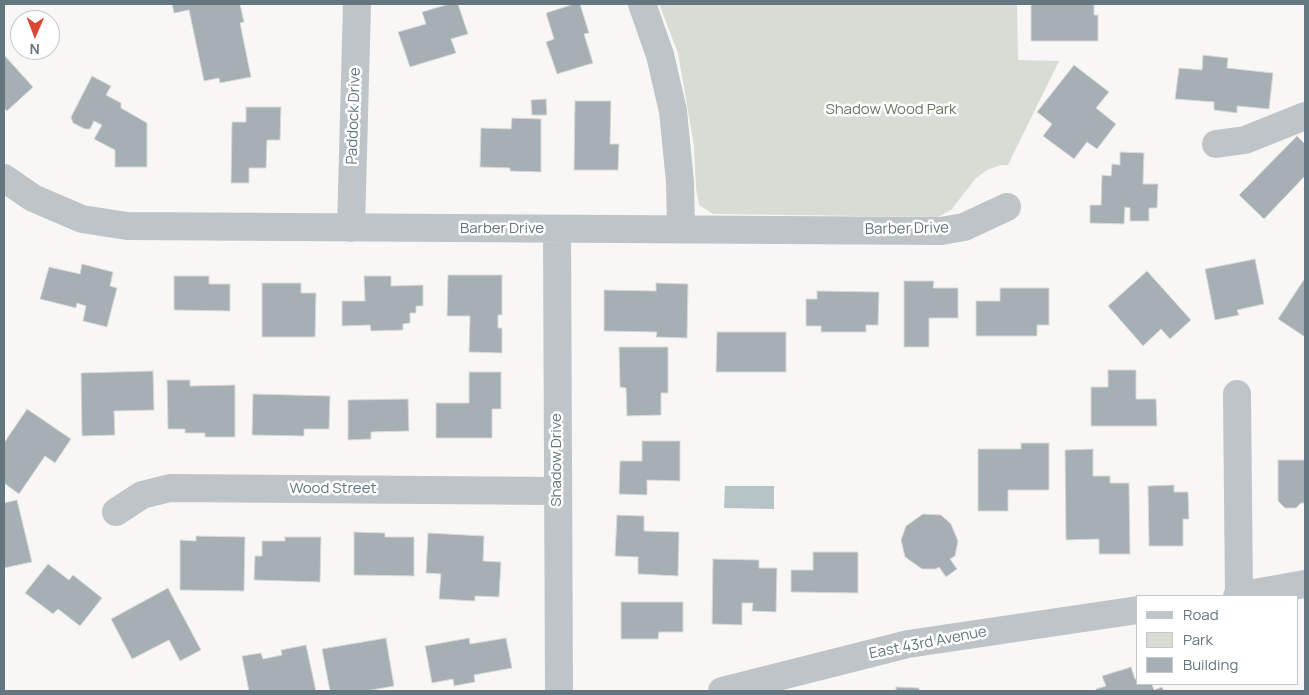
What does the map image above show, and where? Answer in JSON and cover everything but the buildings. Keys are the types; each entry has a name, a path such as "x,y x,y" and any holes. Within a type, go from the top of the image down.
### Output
{"street":[{"name":"Paddock Drive","path":"350,228 357,4"},
{"path":"642,4 660,54 674,111 680,182 681,228"},
{"path":"1216,144 1245,140 1305,116"},
{"name":"Barber Drive","path":"4,178 33,198 82,219 127,226 941,231 964,227 1007,207"},
{"name":"Shadow Drive","path":"557,229 559,691"},
{"path":"1237,394 1238,595"},
{"name":"Wood Street","path":"116,512 142,495 170,488 557,491"},
{"path":"1244,595 1305,584"},
{"name":"East 43rd Avenue","path":"739,689 908,644 1136,610"}],"green space":[{"name":"Shadow Wood Park","path":"659,4 1017,4 1018,60 1059,61 1008,165 1001,165 987,170 976,178 951,210 938,217 713,214 699,205 696,188 694,146 678,53"}],"shaded area":[{"path":"725,486 774,486 774,509 724,508"}]}
